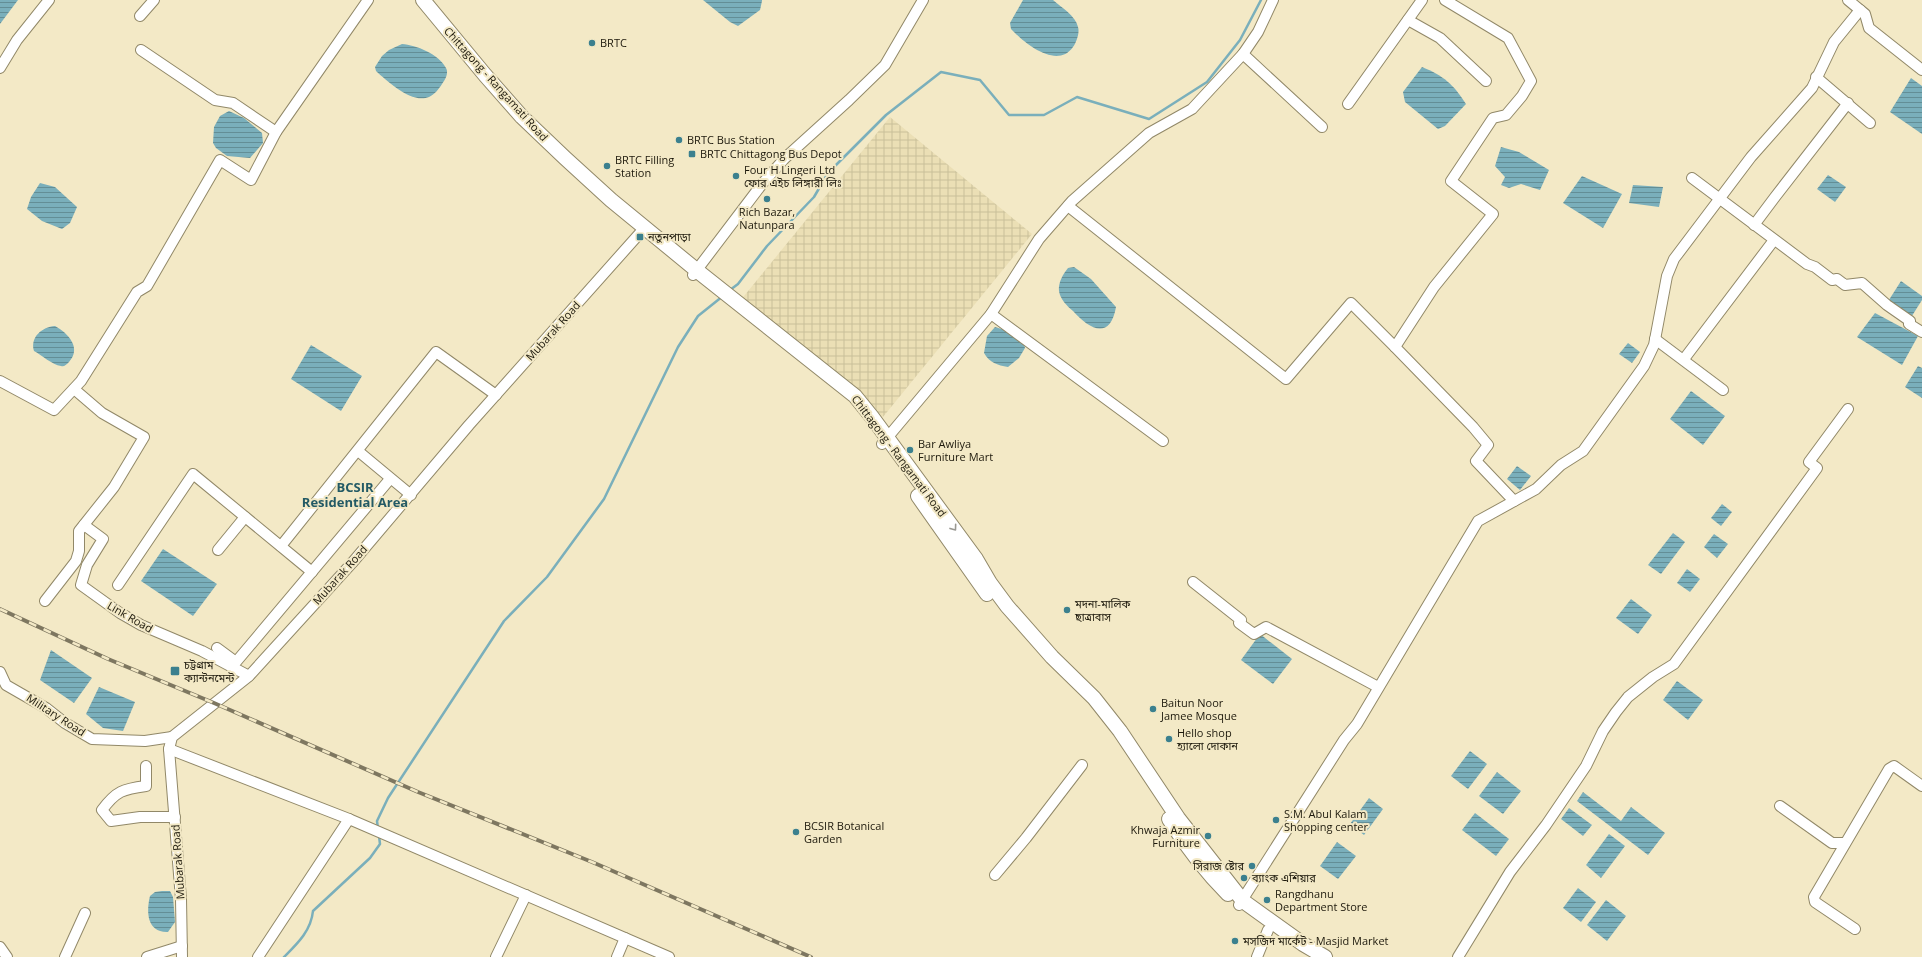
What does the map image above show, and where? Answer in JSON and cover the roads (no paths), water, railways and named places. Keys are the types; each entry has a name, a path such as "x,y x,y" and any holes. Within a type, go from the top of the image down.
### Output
{"highway":[{"name":"Chittagong - Rangamati Road","path":"414,0 482,86 522,129 569,175 640,233 695,273"},
{"name":"Chittagong - Rangamati Road","path":"423,0 522,117 565,158 605,195 695,273 836,387 884,440 984,591 1037,651 1101,719 1185,844 1209,875 1241,903 1268,930 1308,957"},
{"name":"Chittagong - Rangamati Road","path":"1241,903 1325,957"}],"street":[{"path":"0,68 17,40 49,0"},
{"path":"140,16 154,0"},
{"path":"0,381 54,410 74,390 137,292 147,286 220,160 251,180 276,132 368,0"},
{"path":"695,273 762,184 785,158 885,65 923,0"},
{"path":"884,440 991,314 1039,239 1068,206 1149,133 1192,109 1243,54 1258,32 1274,0"},
{"path":"1348,104 1422,0"},
{"path":"1395,347 1434,287 1493,214 1451,181 1493,118 1506,115 1522,96 1531,81 1508,38 1445,0"},
{"path":"1848,0 1865,14 1869,28 1884,38 1922,70"},
{"path":"1241,903 1378,688 1478,521 1536,489 1562,465 1583,452 1644,366 1655,339 1667,276 1674,259 1751,157 1812,88 1834,42 1860,10"},
{"path":"1408,20 1440,38 1486,81"},
{"path":"141,50 214,100 234,103 276,132"},
{"path":"1243,54 1322,127"},
{"path":"1816,77 1870,123"},
{"path":"1754,226 1848,103"},
{"path":"1692,178 1754,226 1807,264 1815,267 1832,280 1837,279 1845,285 1862,283 1887,305 1910,321 1909,324 1922,332"},
{"path":"1068,206 1286,379 1351,303 1473,427 1488,445 1476,461 1514,501"},
{"name":"Mubarak Road","path":"182,957 176,951 181,899 168,749 172,737 249,676 352,564 496,396 640,233"},
{"path":"1684,359 1774,240"},
{"path":"991,314 1163,441"},
{"path":"1655,339 1684,359 1723,390"},
{"path":"281,546 436,352 496,396"},
{"path":"45,601 76,561 79,551 79,531 114,487 144,437 102,413 74,390"},
{"path":"1458,957 1510,872 1546,825 1586,766 1604,731 1616,712 1628,697 1653,677 1674,664 1817,468 1809,462 1848,409"},
{"path":"358,451 411,495"},
{"path":"118,585 193,474 312,572"},
{"path":"217,648 236,662 390,479"},
{"path":"218,550 246,517"},
{"name":"Link Road","path":"84,525 103,539 87,565 81,586 120,614 140,625 202,652 249,676"},
{"path":"1193,582 1241,620 1239,623 1254,634 1266,626 1378,688"},
{"name":"Military Road","path":"0,672 3,684 46,708 65,723 92,739 145,741 172,737"},
{"path":"168,749 349,819 669,957"},
{"path":"995,875 1082,765"},
{"path":"146,766 146,786 124,789 112,797 102,810 111,821 140,817 175,817"},
{"path":"1855,929 1813,899 1889,769 1894,766 1922,786"},
{"path":"1780,806 1832,843 1845,843"},
{"path":"258,957 349,819"},
{"path":"496,957 526,895"},
{"path":"65,957 85,912"},
{"path":"1257,957 1268,930"},
{"path":"616,957 625,938"},
{"path":"147,957 176,951"}],"water":[{"path":"0,0 18,0 0,24"},
{"path":"703,0 762,1 760,10 738,26 730,22"},
{"path":"1023,0 1053,0 1068,12 1077,23 1078,27 1078,35 1073,47 1066,53 1058,56 1050,55 1032,47 1017,35 1011,29 1010,23"},
{"path":"402,44 414,46 427,51 438,58 446,68 447,74 444,81 438,90 431,96 422,98 408,95 376,71 375,67 382,56 389,50"},
{"path":"1422,67 1447,81 1457,91 1466,104 1445,126 1438,129 1405,102 1403,92"},
{"path":"1911,78 1922,86 1922,134 1890,112"},
{"path":"229,111 244,118 262,133 263,143 250,158 227,156 216,148 213,143 214,127 220,116"},
{"path":"1501,147 1519,152 1549,170 1540,190 1521,184 1509,188 1501,185 1505,177 1495,166"},
{"path":"1828,175 1846,187 1835,202 1817,189"},
{"path":"1582,176 1622,194 1603,228 1563,203"},
{"path":"40,183 55,187 77,207 70,223 62,229 42,221 27,209 31,197"},
{"path":"1633,185 1663,187 1659,207 1629,203"},
{"path":"1074,267 1091,279 1116,307 1113,318 1104,328 1092,327 1086,323 1062,300 1059,291 1061,279 1068,268"},
{"path":"1901,281 1922,296 1922,300 1910,319 1887,303"},
{"path":"1875,313 1918,336 1902,365 1857,337"},
{"path":"55,326 69,337 74,346 73,357 65,366 54,364 34,351 33,346 35,337 46,328"},
{"path":"995,327 1005,330 1024,344 1025,348 1019,358 1008,367 994,363 984,353 987,336"},
{"path":"1628,343 1640,352 1632,363 1619,354"},
{"path":"311,345 362,376 341,411 291,379"},
{"path":"1918,366 1922,368 1922,398 1905,387"},
{"path":"1691,391 1725,416 1703,445 1670,419"},
{"path":"1517,466 1531,476 1520,490 1507,479"},
{"path":"1722,504 1732,512 1721,526 1711,518"},
{"path":"1673,533 1685,542 1661,574 1648,565"},
{"path":"1714,534 1728,544 1717,558 1704,547"},
{"path":"163,549 217,584 193,616 141,581"},
{"path":"1687,569 1700,579 1690,592 1677,583"},
{"path":"1631,599 1652,615 1638,634 1616,618"},
{"path":"1260,634 1292,659 1273,684 1241,660"},
{"path":"51,650 92,678 74,703 40,680"},
{"path":"1677,681 1703,700 1688,720 1663,700"},
{"path":"99,687 135,702 123,731 103,728 86,714"},
{"path":"1470,751 1487,764 1468,789 1451,776"},
{"path":"1497,772 1521,791 1503,814 1479,796"},
{"path":"1583,792 1621,821 1631,807 1665,833 1648,855 1577,801"},
{"path":"1369,798 1383,809 1364,835 1350,824"},
{"path":"1569,808 1592,825 1583,836 1561,819"},
{"path":"1475,813 1509,839 1496,856 1462,830"},
{"path":"1609,834 1625,846 1601,878 1586,865"},
{"path":"1337,842 1356,856 1338,879 1320,866"},
{"path":"1578,888 1596,902 1581,922 1563,908"},
{"path":"170,891 173,897 175,922 168,932 156,929 152,925 148,915 150,896 155,892"},
{"path":"1606,900 1626,916 1607,941 1587,925"}],"waterway":[{"path":"730,290 738,284 767,246 814,197 828,173 886,115 941,72 980,80 1009,115 1044,115 1077,97 1149,119 1207,82 1240,40 1261,0"},
{"path":"378,829 377,821 388,798 504,621 547,577 604,499 678,347 698,316 723,296"},
{"path":"284,957 303,937 312,918 313,911 370,858 380,844 379,836"}],"railway":[{"path":"0,609 108,659 214,703 418,792 592,862 811,957"}],"place":[{"name":"BRTC","path":"592,43"},
{"name":"BRTC Bus Station","path":"679,140"},
{"name":"BRTC Chittagong Bus Depot","path":"692,154"},
{"name":"BRTC Filling Station","path":"607,166"},
{"name":"Four H Lingeri Ltd ফোর এইচ লিঙ্গারী লিঃ","path":"736,176"},
{"name":"Rich Bazar, Natunpara","path":"767,199"},
{"name":"নতুনপাড়া","path":"640,237"},
{"name":"Bar Awliya Furniture Mart","path":"910,450"},
{"name":"মদনা-মালিক ছাত্রাবাস","path":"1067,610"},
{"name":"চট্টগ্রাম ক্যান্টনমেন্ট","path":"175,671"},
{"name":"Baitun Noor Jamee Mosque","path":"1153,709"},
{"name":"Hello shop হ্যালো দোকান","path":"1169,739"},
{"name":"S.M. Abul Kalam Shopping center","path":"1276,820"},
{"name":"BCSIR Botanical Garden","path":"796,832"},
{"name":"Khwaja Azmir Furniture","path":"1208,836"},
{"name":"সিরাজ ষ্টোর","path":"1252,866"},
{"name":"ব্যাংক এশিয়ার","path":"1244,878"},
{"name":"Rangdhanu Department Store","path":"1267,900"},
{"name":"মসজিদ মার্কেট - Masjid Market","path":"1235,941"}],"district":[{"name":"BCSIR Residential Area","path":"355,494"}]}
